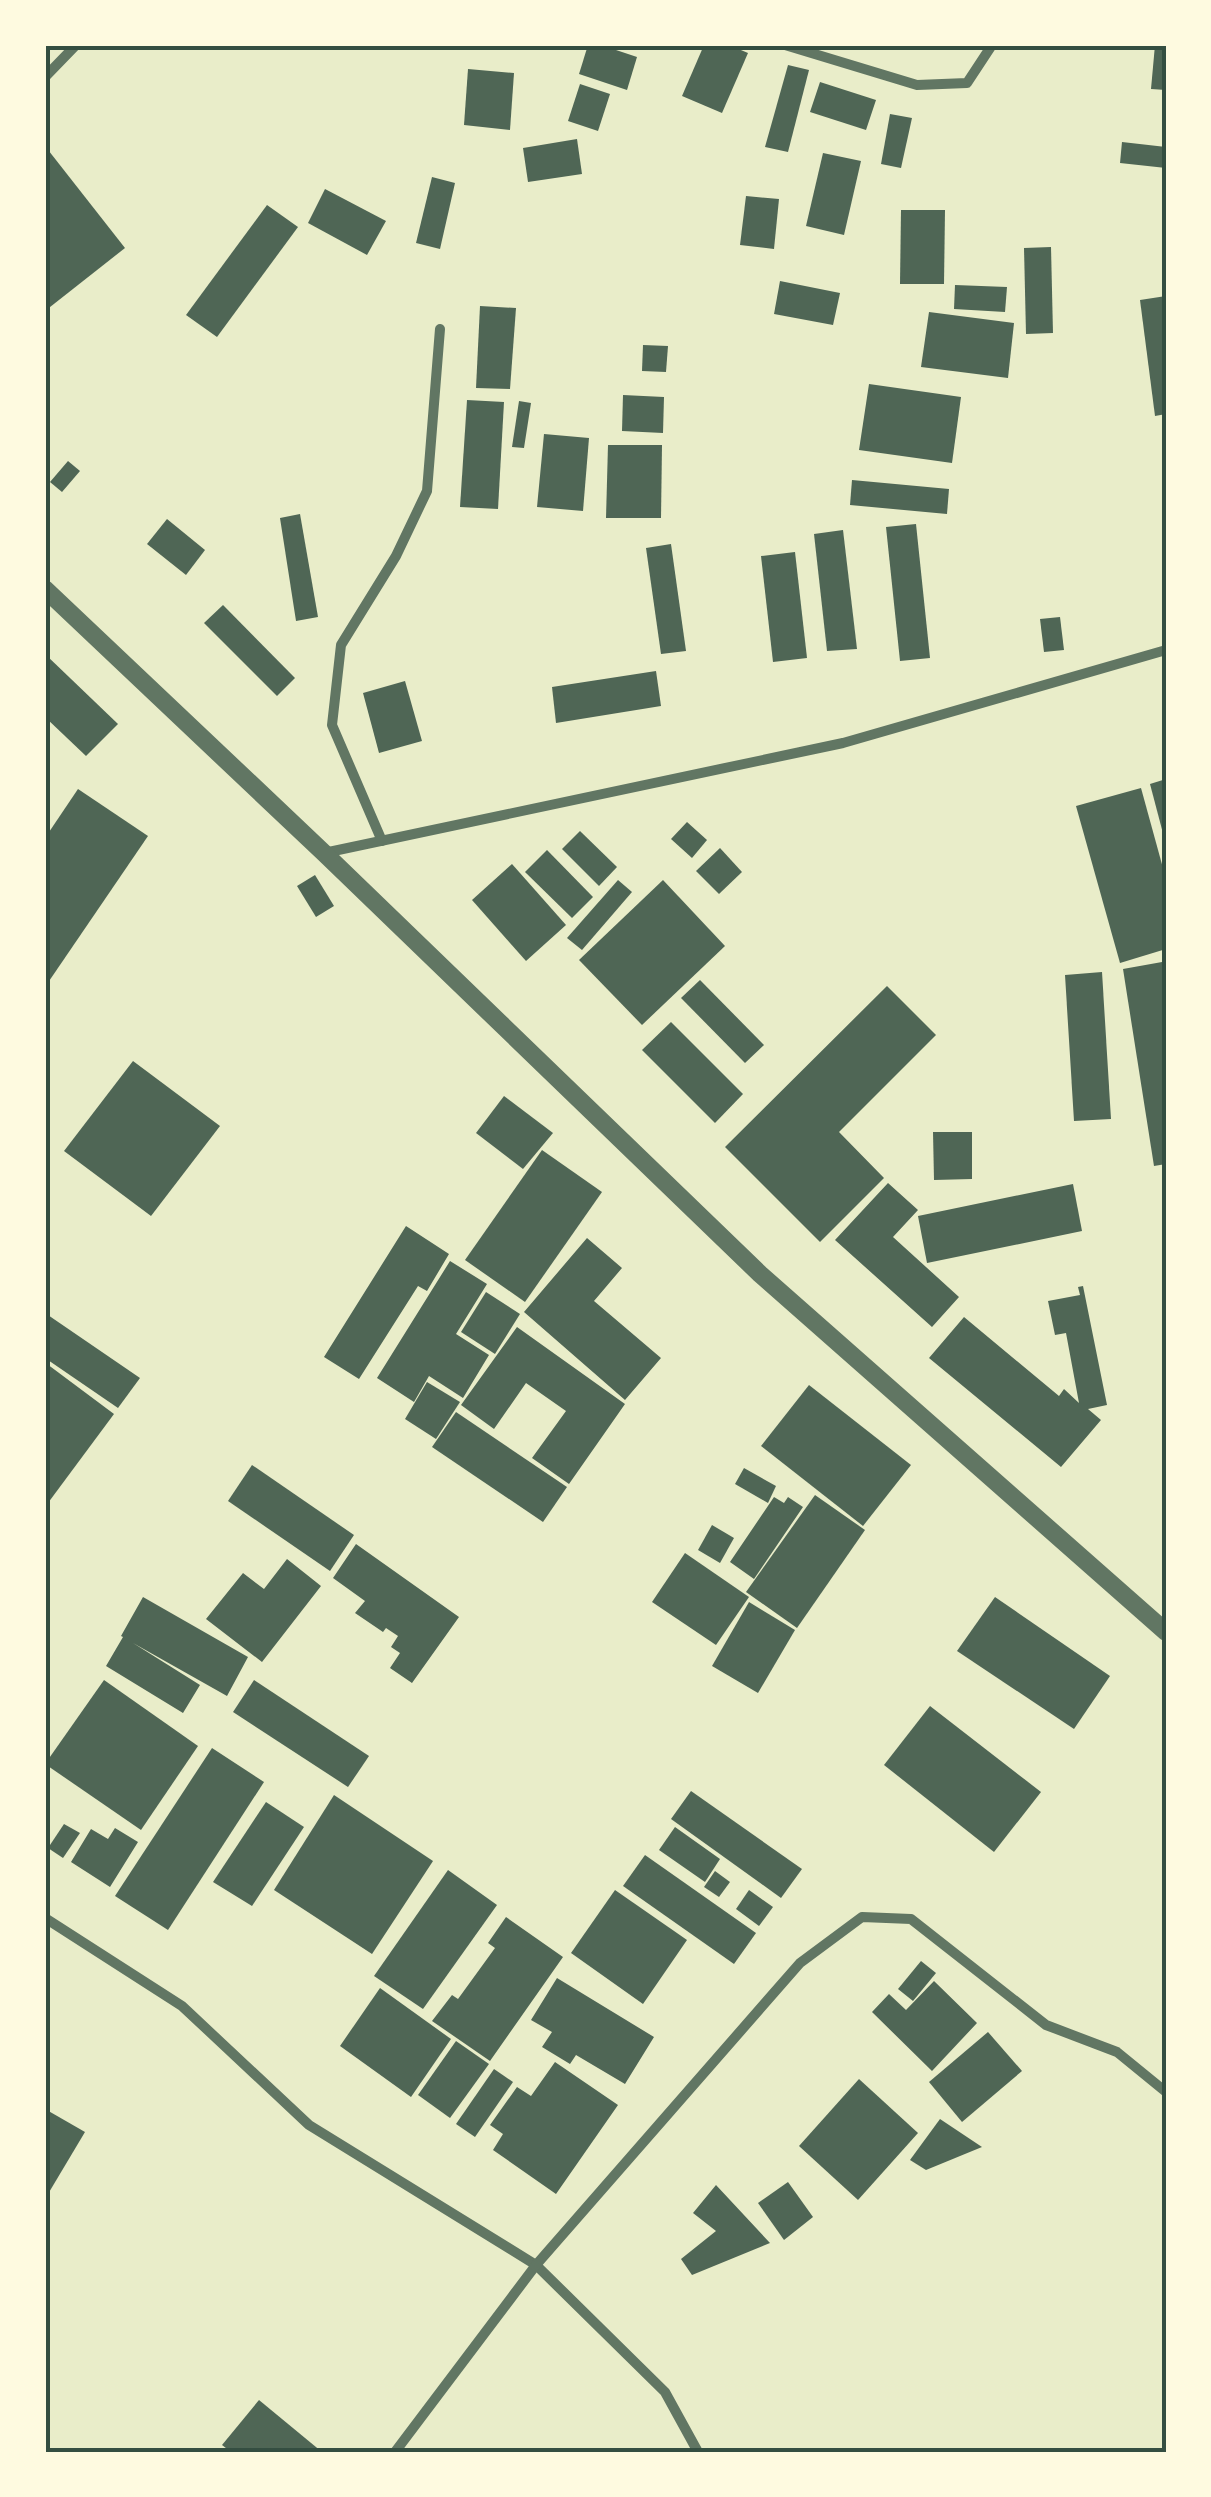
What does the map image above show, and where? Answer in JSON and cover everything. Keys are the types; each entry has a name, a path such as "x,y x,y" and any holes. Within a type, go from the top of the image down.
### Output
{"street":[{"path":"45,77 76,45"},
{"path":"785,45 917,84 967,83 992,45"},
{"path":"382,840 332,725 342,645 396,556 427,491 440,329"},
{"path":"45,589 760,1274 1166,1632"},
{"path":"324,853 843,743 1166,650"},
{"path":"395,2452 536,2266 800,1962 862,1917 911,1919 1046,2025 1117,2052 1166,2092"},
{"path":"45,1918 182,2006 309,2125 536,2266 665,2392 698,2452"}],"building":[{"path":"588,45 601,45 637,57 627,90 579,74"},
{"path":"704,45 729,45 748,53 722,113 682,96"},
{"path":"1155,45 1166,45 1166,90 1151,89"},
{"path":"788,65 809,70 788,152 765,147"},
{"path":"468,69 514,73 510,130 464,125"},
{"path":"820,82 876,100 866,130 810,112"},
{"path":"580,84 610,94 598,131 568,121"},
{"path":"890,114 912,118 901,168 881,164"},
{"path":"577,139 582,174 528,182 523,148"},
{"path":"1122,142 1166,147 1166,168 1120,163"},
{"path":"45,146 125,248 45,311"},
{"path":"823,153 861,161 844,235 806,226"},
{"path":"432,177 455,183 440,249 416,243"},
{"path":"325,189 386,221 367,255 308,223"},
{"path":"746,196 779,199 774,249 740,245"},
{"path":"267,205 298,227 217,337 186,315"},
{"path":"901,210 945,210 944,284 900,284"},
{"path":"1051,247 1053,333 1026,334 1024,248"},
{"path":"780,281 840,293 833,325 774,314"},
{"path":"955,285 1007,287 1005,312 954,309"},
{"path":"1166,296 1166,414 1155,416 1140,300"},
{"path":"480,306 516,308 510,389 476,388"},
{"path":"929,312 1014,323 1008,378 921,367"},
{"path":"643,345 668,346 666,372 642,371"},
{"path":"869,384 961,397 952,463 859,450"},
{"path":"623,395 664,397 663,433 622,431"},
{"path":"467,400 504,402 498,509 460,507"},
{"path":"519,401 531,403 524,448 512,447"},
{"path":"544,434 589,438 583,511 537,507"},
{"path":"608,445 662,445 661,518 606,518"},
{"path":"68,461 80,471 62,492 50,482"},
{"path":"852,480 949,489 947,514 850,505"},
{"path":"300,514 318,617 296,621 280,518"},
{"path":"167,519 205,550 186,575 147,544"},
{"path":"916,524 930,658 900,661 886,527"},
{"path":"843,530 857,649 827,651 814,534"},
{"path":"671,544 686,651 661,654 646,548"},
{"path":"795,552 807,658 773,662 761,556"},
{"path":"223,605 295,678 277,696 204,623"},
{"path":"1060,617 1064,650 1044,652 1040,619"},
{"path":"45,654 118,724 86,756 45,717"},
{"path":"656,671 661,706 556,723 552,687"},
{"path":"405,681 422,741 379,753 363,693"},
{"path":"1166,779 1166,841 1165,841 1150,784"},
{"path":"1141,788 1166,879 1166,949 1120,963 1076,806"},
{"path":"78,789 148,836 45,987 45,838"},
{"path":"687,822 707,840 692,858 671,839"},
{"path":"580,831 617,867 599,886 562,849"},
{"path":"720,848 742,872 719,894 696,871"},
{"path":"547,850 593,897 572,918 525,872"},
{"path":"512,864 566,925 526,961 472,900"},
{"path":"315,875 334,906 316,917 297,886"},
{"path":"618,880 632,892 582,950 567,938"},
{"path":"663,880 725,946 642,1025 579,960"},
{"path":"1162,962 1166,992 1166,1164 1154,1166 1123,969"},
{"path":"1102,972 1111,1119 1074,1121 1065,975"},
{"path":"700,980 764,1045 745,1063 681,998"},
{"path":"887,986 936,1035 839,1132 884,1178 820,1242 725,1147"},
{"path":"671,1022 743,1094 715,1123 642,1050"},
{"path":"133,1061 220,1126 151,1216 64,1151"},
{"path":"504,1096 553,1133 523,1169 476,1133"},
{"path":"933,1132 972,1132 972,1179 934,1180"},
{"path":"542,1150 602,1192 525,1302 465,1260"},
{"path":"888,1183 918,1210 893,1237 959,1297 932,1327 835,1240"},
{"path":"1073,1184 1082,1231 927,1263 918,1216"},
{"path":"406,1226 449,1254 427,1291 418,1286 359,1379 324,1357"},
{"path":"587,1238 622,1268 594,1301 661,1358 625,1400 524,1312"},
{"path":"450,1261 487,1284 456,1334 489,1355 463,1398 429,1376 414,1402 377,1378"},
{"path":"1083,1286 1107,1405 1088,1409 1101,1420 1061,1467 929,1358 964,1317 1059,1396 1064,1389 1079,1403 1066,1333 1055,1335 1048,1301 1080,1295 1078,1287"},
{"path":"486,1292 520,1314 495,1354 461,1332"},
{"path":"45,1313 140,1378 118,1408 45,1358"},
{"path":"517,1327 625,1404 569,1484 532,1458 566,1411 526,1383 494,1429 461,1405"},
{"path":"47,1364 114,1414 45,1507 45,1367"},
{"path":"427,1382 460,1402 436,1439 405,1419"},
{"path":"809,1385 911,1465 863,1526 761,1446"},
{"path":"456,1412 567,1487 543,1522 432,1447"},
{"path":"252,1465 354,1535 330,1571 228,1501"},
{"path":"744,1468 776,1486 768,1503 735,1484"},
{"path":"815,1495 865,1530 797,1628 746,1592"},
{"path":"774,1497 784,1503 788,1497 803,1507 754,1579 730,1562"},
{"path":"712,1525 734,1538 720,1563 698,1550"},
{"path":"356,1544 459,1617 412,1683 390,1668 400,1653 391,1647 398,1636 386,1628 383,1632 355,1613 365,1601 333,1578"},
{"path":"685,1553 749,1597 716,1645 652,1602"},
{"path":"287,1559 321,1586 262,1662 206,1619 243,1573 264,1589"},
{"path":"143,1597 248,1657 227,1696 133,1643 200,1685 183,1713 106,1666"},
{"path":"995,1597 1110,1676 1074,1729 957,1651"},
{"path":"749,1602 795,1630 758,1693 712,1666"},
{"path":"104,1680 198,1746 141,1830 45,1764"},
{"path":"254,1680 369,1756 348,1787 233,1712"},
{"path":"930,1706 1041,1792 994,1852 884,1765"},
{"path":"212,1748 264,1782 168,1930 115,1896"},
{"path":"691,1791 802,1869 781,1898 671,1819"},
{"path":"334,1795 433,1861 372,1954 274,1890"},
{"path":"266,1802 304,1827 252,1906 213,1882"},
{"path":"64,1824 80,1833 63,1858 48,1848"},
{"path":"675,1827 720,1859 705,1882 659,1850"},
{"path":"115,1828 138,1842 110,1887 71,1862 91,1829 108,1839"},
{"path":"645,1855 756,1933 734,1964 623,1886"},
{"path":"448,1870 497,1905 423,2009 374,1976"},
{"path":"715,1871 730,1882 719,1897 704,1887"},
{"path":"615,1890 687,1940 643,2004 571,1953"},
{"path":"749,1890 773,1907 759,1926 736,1909"},
{"path":"506,1917 563,1957 490,2061 432,2021 452,1995 458,1999 495,1948 488,1943"},
{"path":"921,1961 936,1973 913,2001 898,1989"},
{"path":"557,1978 654,2037 625,2084 576,2055 570,2064 542,2047 552,2032 531,2020"},
{"path":"934,1981 977,2023 932,2071 872,2012 889,1994 906,2010"},
{"path":"380,1988 451,2039 411,2097 340,2046"},
{"path":"988,2032 1022,2071 962,2122 929,2082"},
{"path":"456,2041 489,2064 450,2118 418,2095"},
{"path":"555,2062 618,2105 556,2194 493,2150 503,2134 490,2125 517,2087 531,2096"},
{"path":"494,2069 513,2082 475,2137 456,2124"},
{"path":"859,2079 918,2133 858,2200 799,2146"},
{"path":"45,2109 85,2132 45,2199"},
{"path":"940,2119 982,2147 926,2170 910,2160"},
{"path":"788,2182 813,2217 784,2240 758,2203"},
{"path":"716,2185 770,2243 692,2275 681,2259 716,2231 693,2213"},
{"path":"259,2400 322,2452 231,2452 222,2445"}]}
